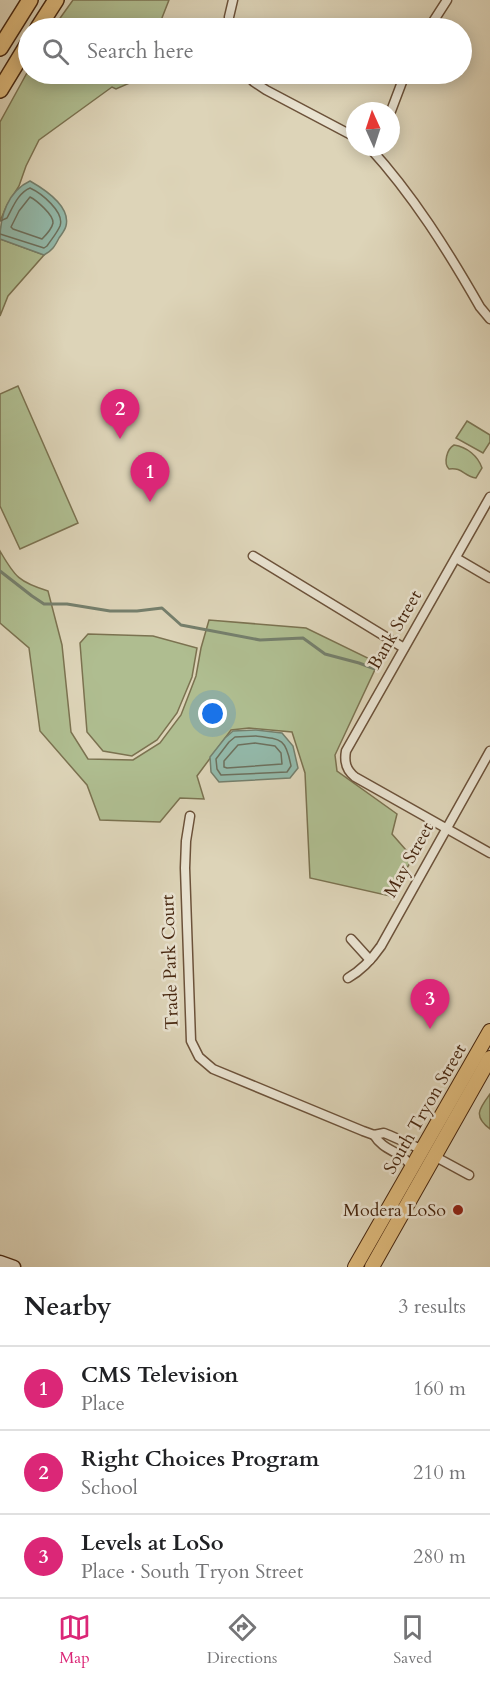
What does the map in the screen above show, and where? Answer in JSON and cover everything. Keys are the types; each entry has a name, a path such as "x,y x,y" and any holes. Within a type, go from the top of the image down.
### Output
{"highway":[{"path":"19,18 30,0"},
{"path":"44,18 56,0"},
{"path":"0,48 18,19"},
{"path":"0,90 18,60"}],"main road":[{"name":"South Tryon Street","path":"372,1267 490,1031"},
{"name":"South Tryon Street","path":"355,1267 412,1168 428,1153 490,1058"},
{"path":"0,1262 14,1267"}],"street":[{"path":"229,18 233,0"},
{"path":"435,18 447,0"},
{"path":"257,84 346,132"},
{"path":"394,102 401,84"},
{"path":"377,156 431,227 488,314"},
{"name":"Bank Street","path":"446,828 357,778 347,769 346,750 490,497"},
{"path":"253,556 404,648"},
{"path":"456,558 490,578"},
{"name":"May Street","path":"348,978 370,960 381,946 490,751"},
{"name":"Trade Park Court","path":"190,816 186,841 186,880 191,1041 197,1054 213,1070 374,1135 382,1146 404,1157 412,1168"},
{"path":"446,828 490,853"},
{"path":"351,939 370,960"},
{"name":"Trade Park Court","path":"374,1135 384,1133 389,1135 469,1175"}],"shaded area":[{"path":"73,0 169,0 162,18 60,18"},
{"path":"21,84 128,84 116,89 112,87 39,140 19,186 0,221 0,122"},
{"path":"0,239 44,255 8,296 0,316"},
{"path":"18,386 78,523 20,549 0,506 0,394"},
{"path":"467,421 490,435 490,442 483,453 456,438"},
{"path":"454,445 468,450 478,460 482,468 476,478 457,469 449,469 447,466 449,450"},
{"path":"0,551 19,577 30,585 48,591 62,645 71,732 88,759 133,760 160,743 181,715 196,676 209,620 306,628 378,663 335,755 337,771 397,814 392,834 413,858 390,896 310,878 305,773 292,732 249,728 231,730 197,776 204,799 180,798 160,822 100,820 87,785 40,731 29,648 0,623"},
{"path":"88,634 153,636 197,648 192,677 177,713 157,740 132,756 103,751 87,732 80,643"},
{"path":"490,1094 490,1129 481,1120 480,1112"}],"water":[{"path":"30,181 55,199 66,219 63,232 53,248 44,255 0,239 7,205 16,191"},
{"path":"256,730 282,733 293,746 298,768 290,778 219,782 211,772 210,757 233,731"}],"waterway":[{"path":"0,571 44,604 67,604 110,611 162,608 181,625 260,640 303,638 325,654 375,669"}],"place":[{"name":"Right Choices Program","path":"120,439"},
{"name":"CMS Television","path":"150,502"},
{"name":"Levels at LoSo","path":"430,1029"},
{"name":"Modera LoSo","path":"458,1210"}]}
